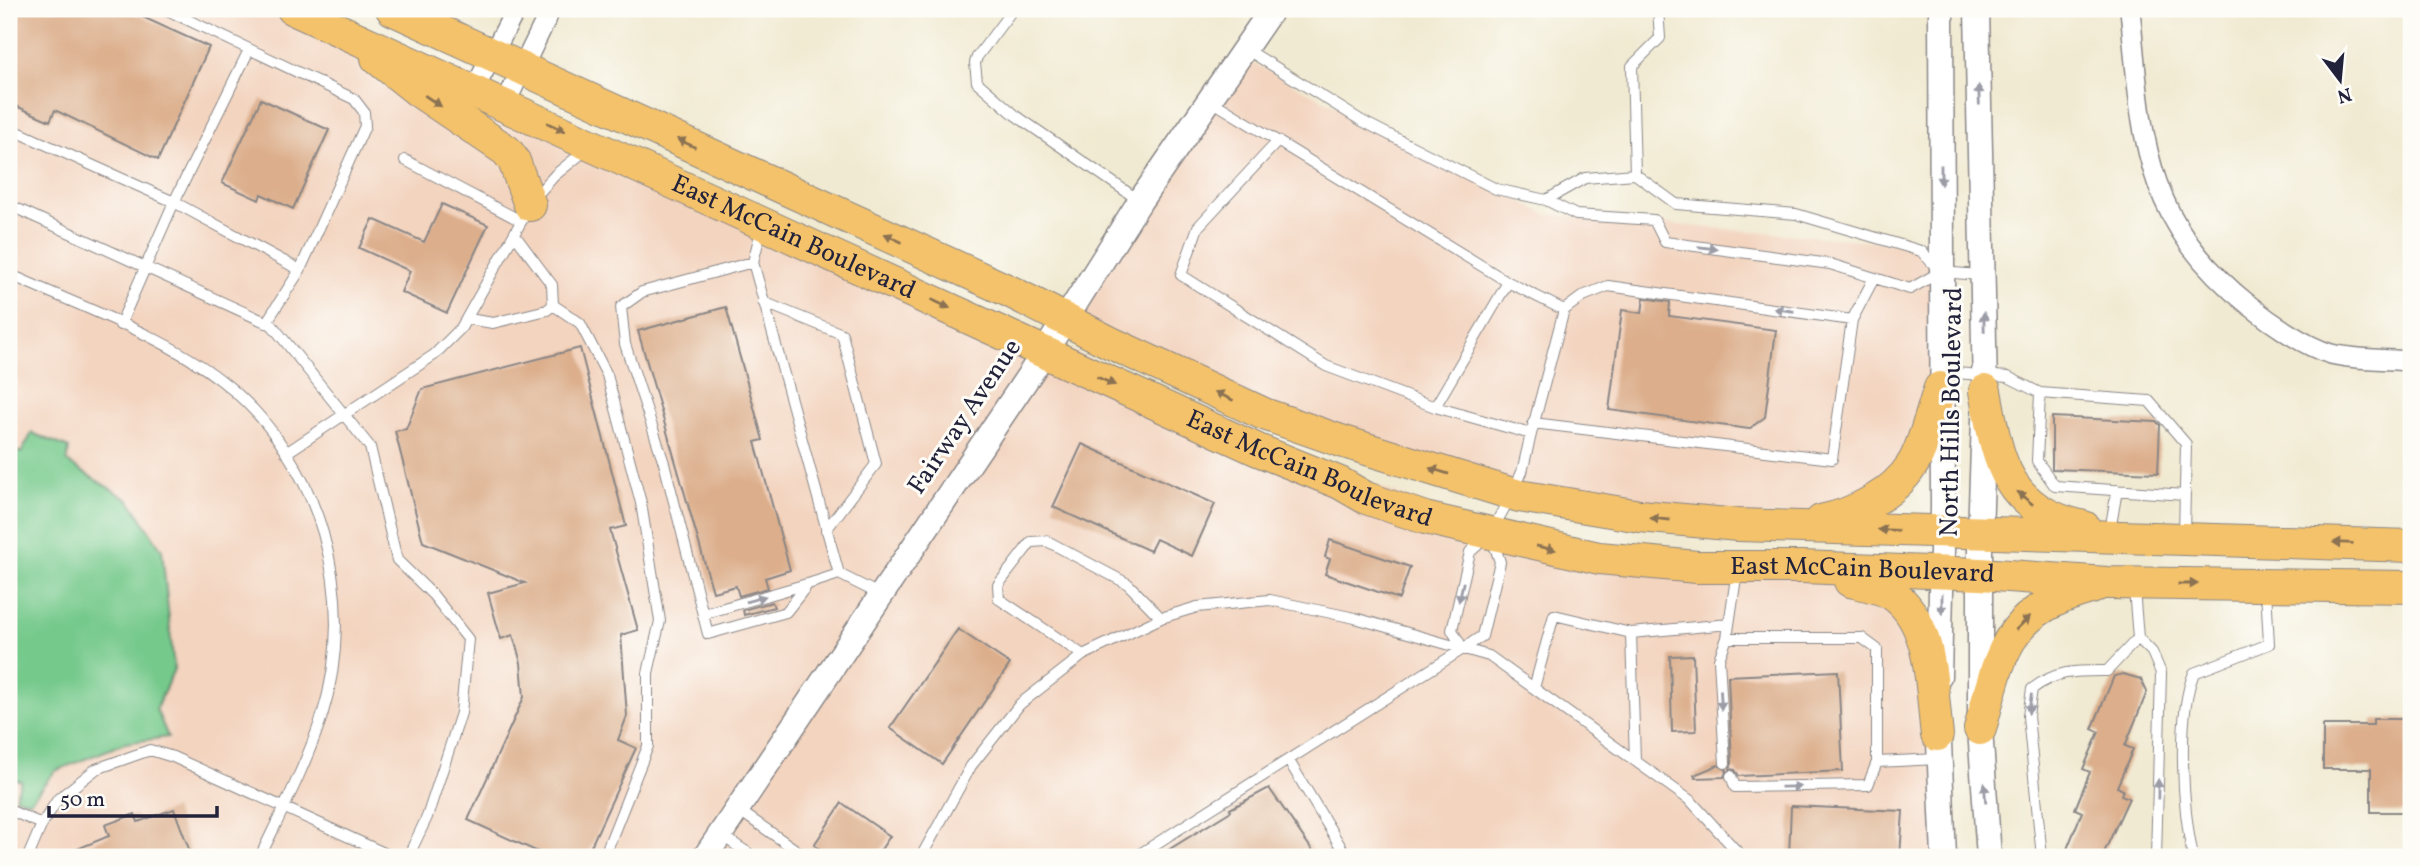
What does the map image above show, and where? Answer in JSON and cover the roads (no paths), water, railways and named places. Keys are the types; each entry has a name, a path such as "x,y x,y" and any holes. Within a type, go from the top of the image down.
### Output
{"main road":[{"name":"East McCain Boulevard","path":"293,9 1258,450 1340,483 1366,498 1425,518 1599,558 1697,568 1802,567 2120,583 2411,587"},
{"name":"East McCain Boulevard","path":"392,9 1065,319 1264,414 1512,494 1640,516 1793,527 2411,545"},
{"path":"341,29 417,90 507,151 514,161 526,213"},
{"path":"1793,527 1847,515 1889,488 1913,465 1941,380"},
{"path":"1985,383 1996,452 2015,489 2044,513 2109,536"},
{"path":"1802,567 1890,593 1909,610 1924,644 1938,747"},
{"path":"1980,729 2003,648 2017,626 2038,609 2071,593 2120,583"}],"street":[{"path":"474,90 516,9"},
{"path":"505,104 551,9"},
{"name":"Fairway Avenue","path":"705,857 1044,353 1140,201 1272,9"},
{"name":"North Hills Boulevard","path":"1941,9 1942,532 1938,747 1944,857"},
{"name":"North Hills Boulevard","path":"1977,9 1985,383 1980,533 1980,729 1989,857"},
{"path":"2130,9 2142,130 2152,171 2161,200 2195,252 2227,288 2273,324 2331,354 2411,361"}],"lane":[{"path":"166,9 354,99 364,112 365,126 300,270 266,323"},
{"path":"1013,9 977,57 977,82 1015,116 1140,201"},
{"path":"1635,174 1632,66 1660,37 1658,9"},
{"path":"1245,48 1362,121 1496,189 1546,200 1576,215 1654,220 1665,242 1830,264 1910,289 1940,272 1983,275"},
{"path":"120,325 174,202 249,50"},
{"path":"1210,100 1508,282 1564,310"},
{"path":"9,128 174,202 300,270"},
{"path":"1278,141 1198,227 1181,275 1326,366 1435,407 1532,429 1832,459 1852,320 1874,278"},
{"path":"286,453 434,355 468,319 526,213 555,175 592,144"},
{"path":"405,160 526,213"},
{"path":"1546,200 1585,178 1635,174 1676,204 1796,214 1921,251 1940,272"},
{"path":"9,205 272,326 370,447 397,560 433,595 468,639 461,713 427,817 408,857"},
{"path":"763,223 753,262 839,574"},
{"path":"514,234 552,285 553,305"},
{"path":"753,262 642,292 621,307 625,344 664,463 708,634 786,612 808,584"},
{"path":"9,274 173,349 220,379 266,425 307,489 329,551 336,596 337,636 323,714 260,857"},
{"path":"1435,407 1508,282"},
{"path":"1463,649 1452,629 1470,552 1490,534 1521,472 1564,310 1583,296 1608,286 1852,320"},
{"path":"763,302 842,334 876,464 826,530"},
{"path":"468,319 494,323 547,310 553,305"},
{"path":"553,305 580,323 607,375 641,503 660,621 648,673 648,746 604,857"},
{"path":"1941,380 1985,383 2008,377 2040,393 2149,401 2186,444 2184,539"},
{"path":"2040,393 2037,461 2055,486 2185,495"},
{"path":"2109,536 2117,490"},
{"path":"1135,857 1289,761 1482,635 1500,562 1490,534"},
{"path":"1083,655 999,598 998,585 1031,542 1047,541 1128,584 1161,618"},
{"path":"1725,763 1719,659 1727,638 1737,567"},
{"path":"703,614 839,574 881,595"},
{"path":"2120,583 2138,638 2152,652 2161,673 2157,857"},
{"path":"2193,857 2185,820 2186,693 2194,673 2269,644 2266,585"},
{"path":"921,857 971,766 1020,704 1083,655 1161,618 1196,607 1270,600 1355,618 1489,656 1691,801 1742,857"},
{"path":"1534,688 1554,615 1631,633 1729,624"},
{"path":"1631,633 1635,761"},
{"path":"1727,638 1862,638 1877,649 1877,762 1868,785 1735,787 1731,776"},
{"path":"2042,857 2028,716 2032,689 2049,676 2067,671 2107,671 2138,638"},
{"path":"1877,762 1938,747"},
{"path":"27,857 42,824 58,799 96,769 150,750 173,757 393,857"},
{"path":"1289,761 1348,857"},
{"path":"737,809 806,857"},
{"path":"9,810 42,824"},
{"path":"720,834 754,857"}]}
